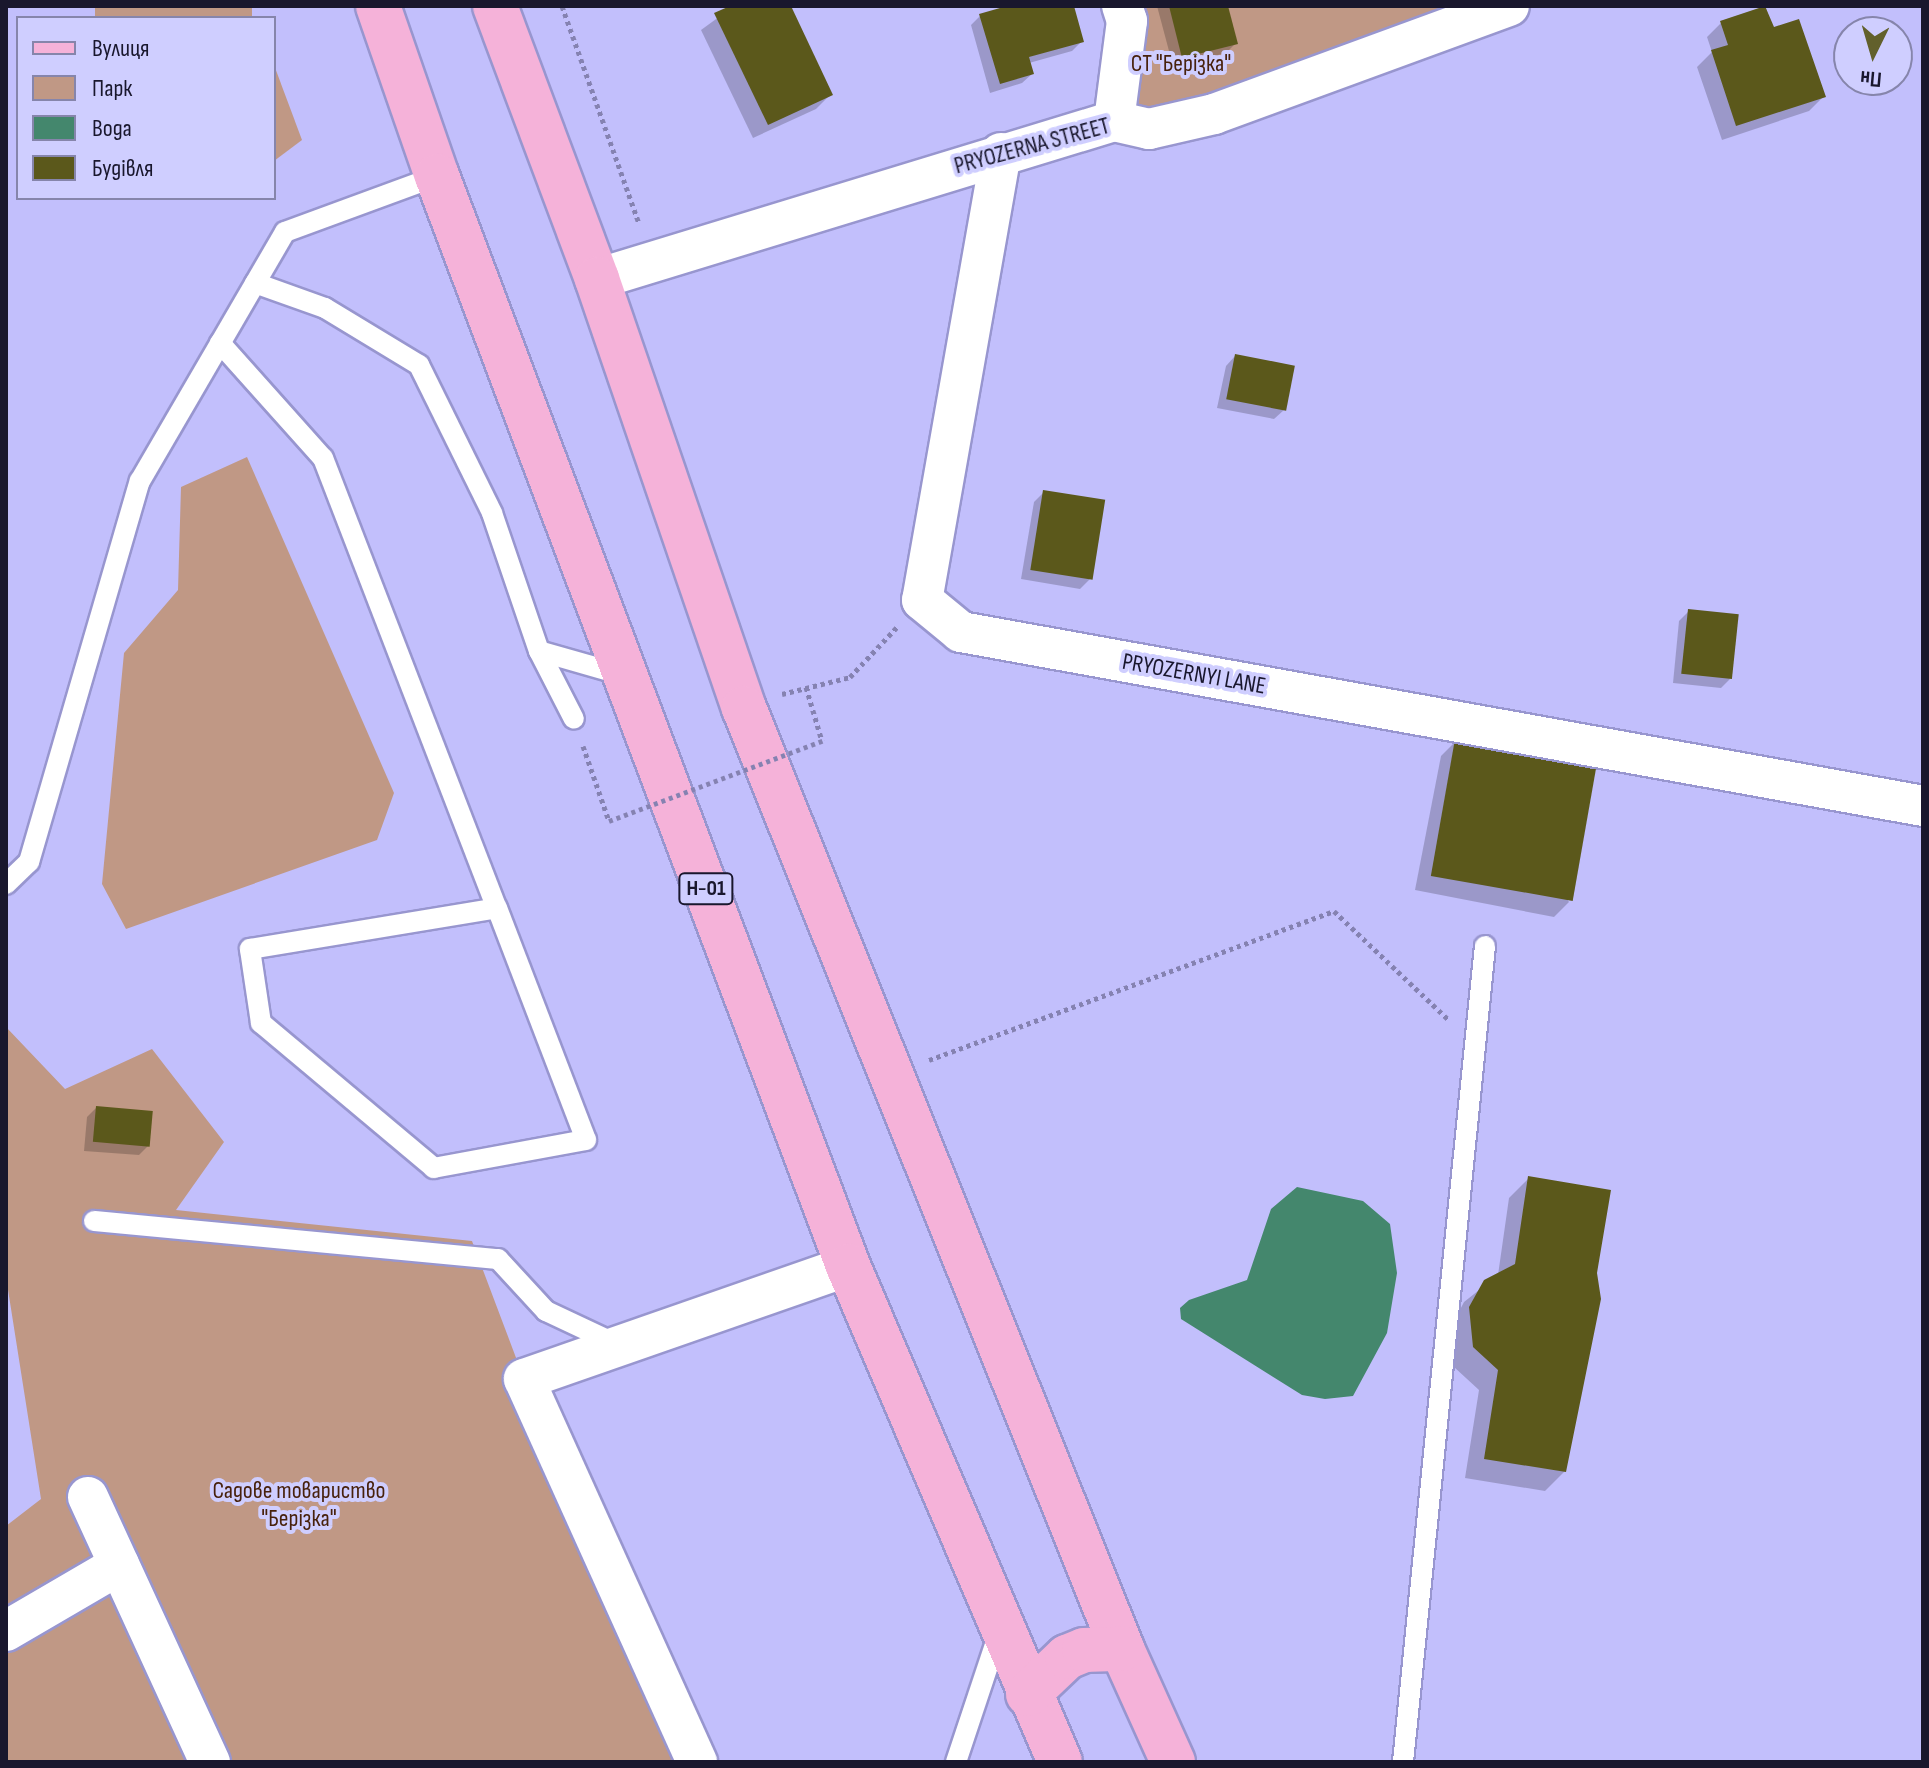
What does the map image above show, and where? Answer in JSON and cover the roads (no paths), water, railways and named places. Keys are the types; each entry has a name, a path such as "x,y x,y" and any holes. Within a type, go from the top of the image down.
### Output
{"main road":[{"name":"Н-01","path":"378,6 437,176 848,1266 1028,1694 1060,1762"},
{"path":"495,6 597,279 744,708 1122,1649 1173,1762"},
{"path":"1028,1694 1067,1657 1084,1650 1122,1649"}],"street":[{"path":"1114,121 1127,21 1122,6"},
{"name":"PRYOZERNA STREET","path":"597,279 1001,153 1114,121 1149,129 1214,114 1509,6"},
{"name":"PRYOZERNYI LANE","path":"1001,153 922,600 961,632 1923,806"},
{"path":"697,1762 524,1379 848,1266"},
{"path":"88,1497 210,1762"},
{"path":"6,1631 119,1565"}],"lane":[{"path":"6,884 29,862 140,481 285,232 437,176"},
{"path":"255,283 325,308 419,365 492,513 539,651 574,719"},
{"path":"220,343 323,458 497,908 586,1140 434,1168 261,1023 250,949 497,908"},
{"path":"539,651 626,675"},
{"path":"1403,1762 1485,946"},
{"path":"94,1221 498,1259 546,1311 620,1346"},
{"path":"961,1758 1001,1628"}],"water":[{"path":"1297,1187 1363,1201 1390,1224 1397,1273 1387,1333 1353,1396 1325,1399 1302,1395 1181,1319 1180,1308 1189,1300 1247,1280 1271,1209"}],"park label":[{"name":"СТ \"Берізка\"","path":"1181,64"},
{"name":"Садове товариство \"Берізка\"","path":"299,1505"}]}
